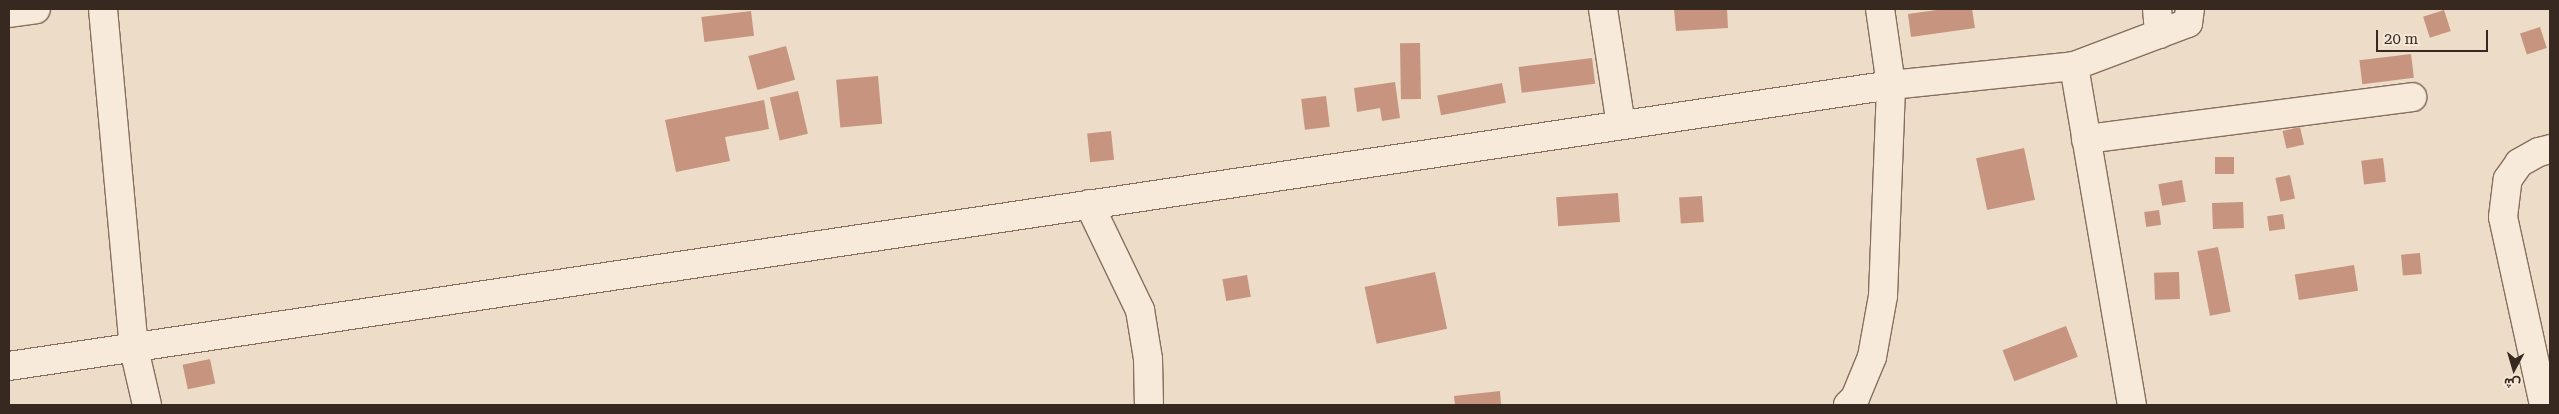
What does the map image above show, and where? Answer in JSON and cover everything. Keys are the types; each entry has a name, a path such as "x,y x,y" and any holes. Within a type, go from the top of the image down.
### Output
{"street":[{"path":"9,13 36,9"},
{"path":"103,9 134,349 147,405"},
{"path":"1603,9 1621,125"},
{"path":"1848,405 1855,398 1872,357 1884,296 1891,85 1880,9"},
{"path":"9,366 134,349 1891,85 2074,66 2158,21 2188,23 2190,9"},
{"path":"2074,66 2132,405"},
{"path":"2086,138 2412,97"},
{"path":"2544,405 2503,217 2508,178 2519,163 2539,152 2550,149"},
{"path":"1090,204 1140,310 1148,359 1149,405"}],"building":[{"path":"1674,9 1727,9 1728,28 1676,31"},
{"path":"1944,9 1972,9 1975,28 1911,37 1908,14"},
{"path":"2444,10 2451,31 2430,38 2423,17"},
{"path":"751,11 754,36 704,42 701,17"},
{"path":"2540,27 2547,48 2527,54 2520,33"},
{"path":"1400,43 1420,43 1421,99 1401,99"},
{"path":"786,46 795,80 757,90 748,56"},
{"path":"2411,54 2414,78 2362,84 2359,60"},
{"path":"1592,58 1595,84 1522,93 1519,67"},
{"path":"878,76 882,124 840,127 836,80"},
{"path":"1395,82 1400,118 1382,121 1380,108 1357,112 1354,88"},
{"path":"1502,83 1506,103 1441,115 1437,96"},
{"path":"798,91 808,134 780,140 770,98"},
{"path":"1326,96 1330,127 1305,130 1301,99"},
{"path":"764,100 769,129 725,137 730,161 676,172 665,120"},
{"path":"2300,127 2304,145 2287,149 2282,131"},
{"path":"1111,131 1114,160 1090,162 1087,134"},
{"path":"2024,148 2035,200 1987,210 1976,158"},
{"path":"2215,157 2234,157 2234,174 2215,174"},
{"path":"2383,158 2386,182 2364,185 2361,161"},
{"path":"2290,175 2295,198 2280,202 2275,178"},
{"path":"2182,180 2186,202 2162,206 2158,184"},
{"path":"1618,193 1620,222 1558,226 1556,197"},
{"path":"1702,196 1704,222 1681,224 1679,198"},
{"path":"2243,202 2244,228 2213,229 2212,203"},
{"path":"2159,210 2161,225 2146,227 2144,212"},
{"path":"2283,214 2285,229 2269,231 2267,216"},
{"path":"2218,247 2231,312 2210,316 2197,251"},
{"path":"2420,253 2422,274 2403,276 2401,255"},
{"path":"2354,265 2358,291 2299,300 2295,274"},
{"path":"1435,272 1447,329 1377,344 1365,287"},
{"path":"2179,272 2180,299 2155,300 2154,273"},
{"path":"1247,275 1251,297 1226,301 1222,279"},
{"path":"2066,326 2078,357 2014,381 2003,350"},
{"path":"210,359 215,383 188,389 183,365"},
{"path":"1500,391 1501,405 1455,405 1454,396"}]}
